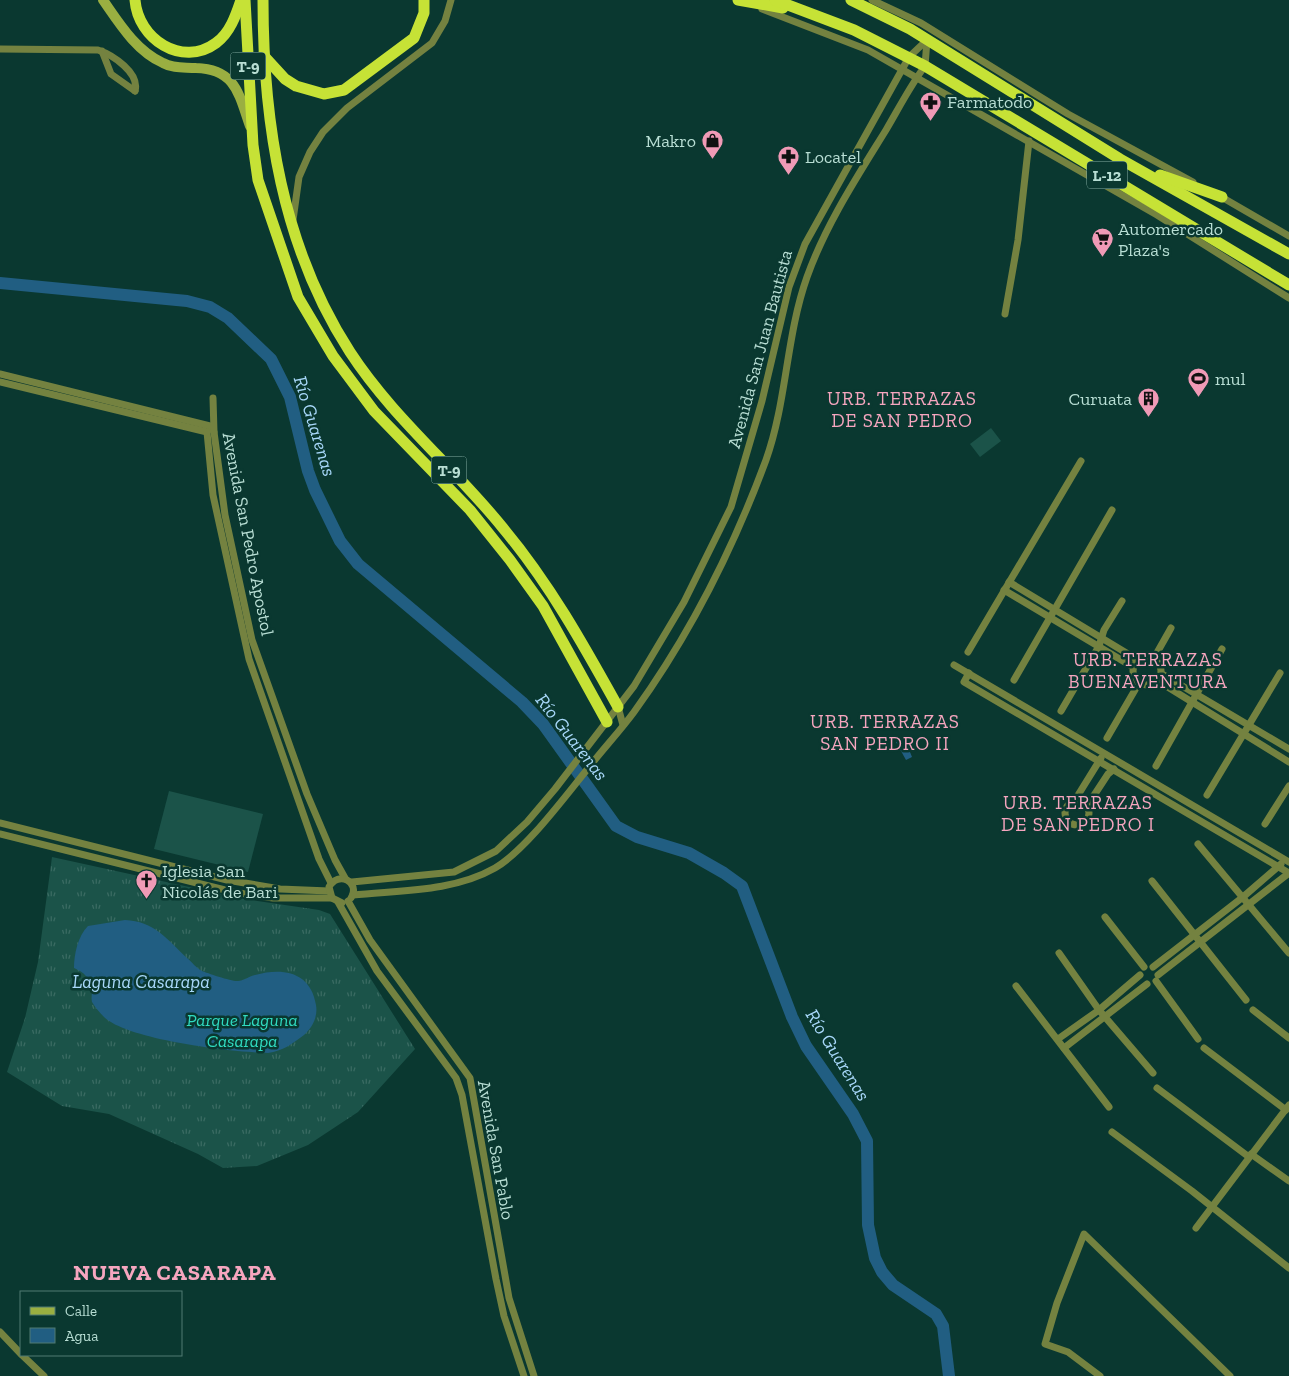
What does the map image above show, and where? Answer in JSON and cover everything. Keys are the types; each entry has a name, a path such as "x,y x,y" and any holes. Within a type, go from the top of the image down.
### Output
{"highway":[{"path":"135,0 139,21 151,37 173,49 187,51 207,48 220,40 235,18 241,0"},
{"name":"T-9","path":"245,0 252,132 258,180 298,297 333,356 393,432 470,510 510,560 543,606 607,722"},
{"name":"T-9","path":"263,0 263,56 266,99 275,155 285,203 310,278 350,351 384,398 508,534 572,624 618,707"},
{"path":"263,56 285,79 296,86 324,94 344,90 414,38 424,13 424,0"},
{"path":"738,0 809,13"},
{"name":"L-12","path":"775,0 885,44 909,57 1289,285"},
{"name":"L-12","path":"851,0 910,29 1120,159 1289,254"},
{"path":"870,0 910,29"},
{"path":"1120,159 1222,198"}],"main road":[{"path":"102,0 135,43 151,57 170,67 206,68 225,75 238,92 252,132"}],"street":[{"path":"293,226 300,177 310,152 323,132 347,108 432,43 445,21 451,0"},
{"name":"L-12","path":"738,0 828,32 904,69 1157,215 1289,298"},
{"name":"L-12","path":"870,0 922,23 1068,114 1289,236"},
{"name":"Avenida San Juan Bautista","path":"331,883 337,878 348,880 454,872 496,851 527,822 555,789 618,707 658,648 731,507 762,401 789,288 805,244 909,57 927,40"},
{"name":"Avenida San Juan Bautista","path":"0,834 252,895 273,898 351,898 454,885 480,875 508,859 562,800 623,725 692,622 742,518 766,458 785,387 797,317 807,277 832,218 925,66 927,40"},
{"path":"0,49 94,49 102,51 134,76 135,90 111,74 102,51"},
{"path":"1005,314 1018,240 1029,141"},
{"name":"Avenida San Pedro Apostol","path":"0,374 202,427 207,432 213,495 249,660 319,860 331,883"},
{"name":"Avenida San Pedro Apostol","path":"0,382 202,427 210,426 214,432 225,515 252,640 307,794 334,860 348,880"},
{"path":"213,398 214,432"},
{"path":"968,652 1081,461"},
{"path":"1014,680 1112,510"},
{"path":"1008,582 1138,660"},
{"path":"1004,590 1133,667"},
{"path":"1061,711 1099,646 1104,630 1122,601"},
{"path":"1154,658 1171,628"},
{"path":"1156,766 1222,650"},
{"path":"1146,656 1154,658 1161,665 1160,678 1148,685 1139,682 1133,673 1133,667 1138,660 1146,656"},
{"path":"954,665 1287,861"},
{"path":"1207,796 1245,735 1280,673"},
{"path":"969,674 964,682 976,687 1289,873 1157,978 1064,1048"},
{"path":"1160,678 1197,695 1289,749"},
{"path":"1160,678 1193,703 1289,762"},
{"path":"976,687 980,680"},
{"path":"1107,738 1139,682"},
{"name":"T-9","path":"618,707 623,725"},
{"path":"607,722 623,725"},
{"path":"1077,800 1087,806 1089,813 1085,822 1078,825 1070,824 1065,818 1064,812 1069,803 1077,800 1101,761 1104,752"},
{"path":"1087,806 1108,774 1114,769"},
{"path":"1265,824 1289,786"},
{"name":"Avenida San Juan Bautista","path":"0,822 220,879 333,897"},
{"path":"1198,844 1289,953"},
{"path":"1144,968 1153,967 1243,897 1278,866 1287,861"},
{"path":"348,880 351,898"},
{"path":"1152,881 1246,1000"},
{"path":"331,883 333,897"},
{"name":"Avenida San Pablo","path":"333,897 376,971 451,1071 462,1095 485,1221 508,1327 524,1376"},
{"name":"Avenida San Pablo","path":"351,898 376,948 470,1078 493,1219 509,1298 534,1376"},
{"path":"1105,917 1144,968"},
{"path":"1059,953 1100,1010 1153,1073"},
{"path":"1153,967 1157,978 1198,1039"},
{"path":"1058,1039 1100,1010 1140,975 1144,968"},
{"path":"1140,975 1147,984"},
{"path":"1016,986 1109,1107"},
{"path":"1253,1010 1289,1038"},
{"path":"1196,1228 1210,1206 1287,1108 1204,1048"},
{"path":"1157,1088 1250,1156 1289,1181"},
{"path":"462,1095 473,1091"},
{"path":"1112,1132 1289,1268"},
{"path":"485,1221 493,1219"},
{"path":"1100,1376 1068,1352 1045,1344 1056,1303 1084,1234 1230,1376"},
{"path":"508,1327 517,1324"},
{"path":"0,1332 20,1352"},
{"path":"24,1356 44,1376"}],"green space":[{"path":"991,428 1001,441 980,457 970,444"},
{"path":"169,791 263,814 248,872 154,849"},
{"name":"Parque Laguna Casarapa","path":"52,857 244,899 319,910 330,914 415,1049 358,1112 308,1145 257,1166 223,1168 198,1154 109,1114 62,1106 7,1072 25,1018 38,962"}],"water":[{"path":"911,737 914,742 908,747 912,757 906,760 896,742"},
{"name":"Laguna Casarapa","path":"125,920 135,921 152,927 198,968 214,975 238,981 265,973 285,972 302,979 313,994 316,1005 316,1013 312,1025 304,1035 291,1044 278,1051 268,1053 182,1043 135,1032 116,1025 104,1017 94,1006 89,979 74,968 74,963 79,940 88,926"}],"waterway":[{"name":"Río Guarenas","path":"0,283 187,301 210,307 228,318 271,359 290,397 308,471 315,490 340,541 358,564 522,702 543,724 616,826 637,837 689,853 724,873 742,886 792,1017 806,1046 853,1114 867,1141 868,1225 875,1258 882,1272 893,1285 936,1314 943,1326 949,1376"}],"place":[{"name":"Farmatodo","path":"931,121"},
{"name":"Makro","path":"712,160"},
{"name":"Locatel","path":"789,176"},
{"name":"Automercado Plaza's","path":"1102,258"},
{"name":"mul","path":"1199,398"},
{"name":"Curuata","path":"1148,418"},
{"name":"Iglesia San Nicolás de Bari","path":"146,900"}],"district":[{"name":"URB. TERRAZAS DE SAN PEDRO","path":"902,409"},
{"name":"URB. TERRAZAS BUENAVENTURA","path":"1148,670"},
{"name":"URB. TERRAZAS SAN PEDRO II","path":"885,732"},
{"name":"URB. TERRAZAS DE SAN PEDRO I","path":"1078,813"},
{"name":"NUEVA CASARAPA","path":"175,1272"}]}
